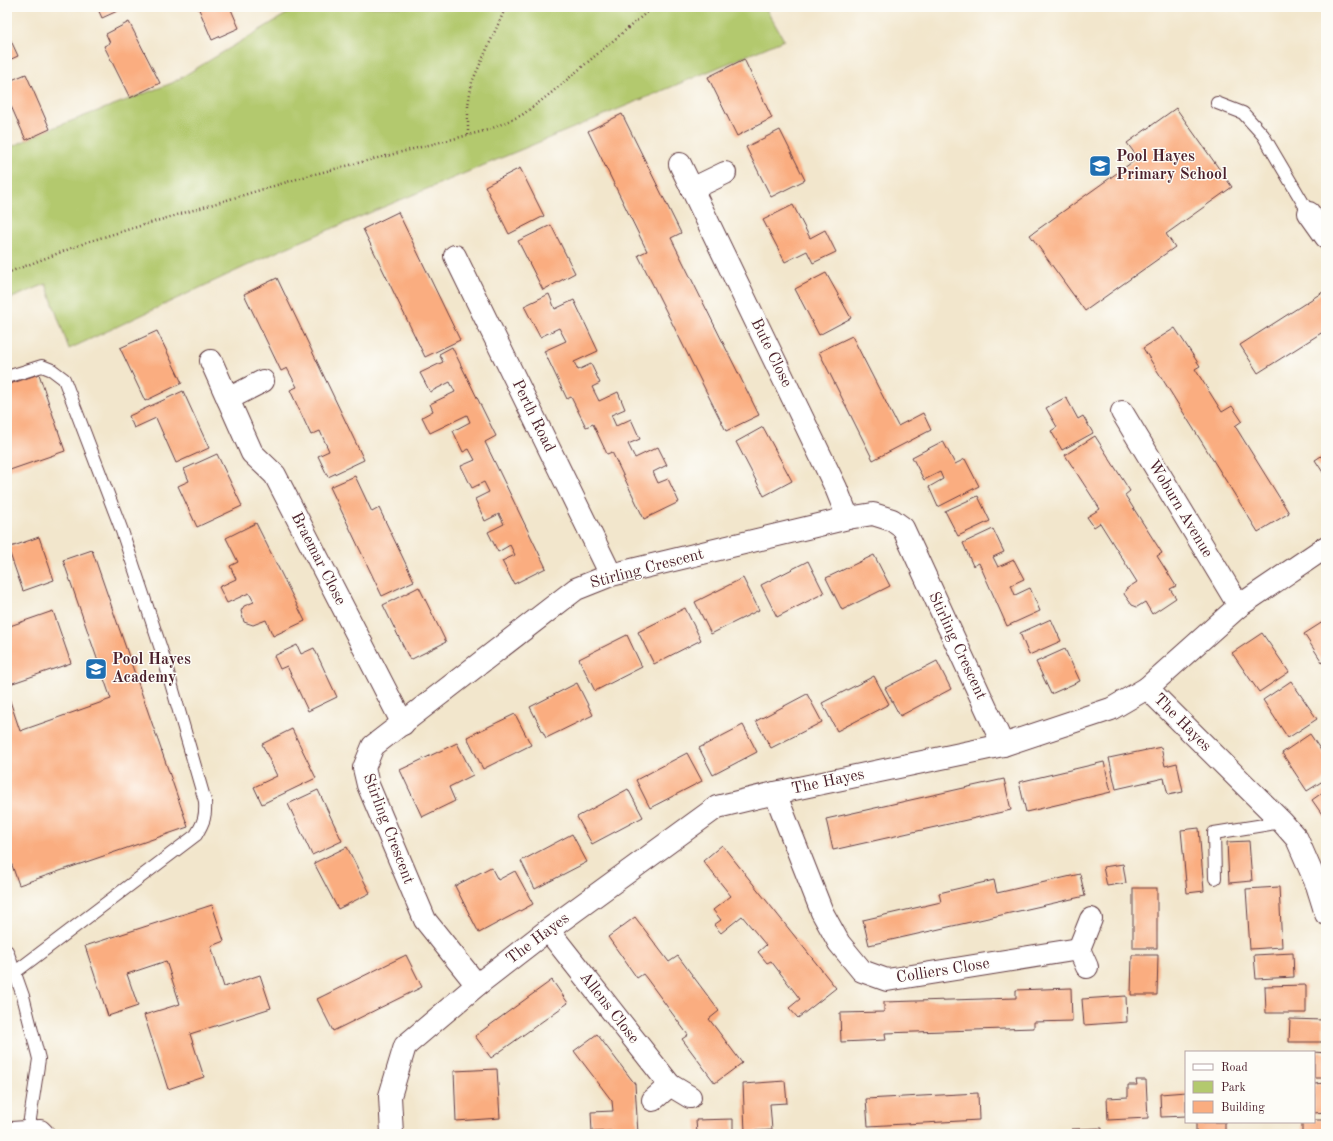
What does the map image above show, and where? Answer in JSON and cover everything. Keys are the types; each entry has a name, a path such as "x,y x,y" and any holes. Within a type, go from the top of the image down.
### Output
{"street":[{"name":"Bute Close","path":"680,164 832,481 848,518"},
{"path":"692,189 725,174"},
{"path":"1309,213 1326,237"},
{"name":"Perth Road","path":"455,256 611,576"},
{"name":"Braemar Close","path":"211,360 252,453 275,476 403,724"},
{"path":"228,399 263,381"},
{"name":"Woburn Avenue","path":"1122,412 1238,606"},
{"name":"Stirling Crescent","path":"477,984 424,920 368,785 364,768 373,746 576,589 611,576 848,518 873,514 892,520 903,528 1004,745"},
{"path":"1147,688 1238,606 1326,547"},
{"name":"The Hayes","path":"392,1134 390,1096 405,1046 477,984 548,930 717,807 775,793 1004,745 1111,709 1147,688 1282,822 1297,839 1321,882 1326,914"},
{"name":"Colliers Close","path":"775,793 822,912 839,943 862,970 887,980 1083,958 1091,919"},
{"name":"Allens Close","path":"548,930 670,1086 690,1097"},
{"path":"653,1100 670,1086"}],"lane":[{"path":"1217,104 1243,113 1263,135 1309,213"},
{"path":"7,377 42,366 52,370 64,379 122,531 162,652 205,801 206,814 196,835 14,972"},
{"path":"1215,878 1214,834 1282,822"},
{"path":"7,951 23,996 39,1059 27,1133"}],"path":[{"path":"468,135 468,105 472,82 506,7"},
{"path":"7,273 90,241 307,176 488,130 522,114 550,94 653,7"}],"green space":[{"path":"298,7 765,7 784,40 283,249 69,349 46,284 7,300 7,149 50,129 172,83"}],"building":[{"path":"97,7 126,7 102,18"},
{"path":"198,7 230,7 239,28 212,40"},
{"path":"129,22 160,83 130,98 104,46 110,43 106,34"},
{"path":"7,32 18,56 7,61"},
{"path":"744,59 772,118 737,136 708,77"},
{"path":"26,74 50,129 26,140 7,97 7,82"},
{"name":"Pool Hayes Primary School","path":"1176,108 1232,187 1166,234 1175,247 1085,311 1030,235 1138,158 1127,143"},
{"path":"622,114 681,233 671,238 759,415 726,431 638,255 647,251 588,131"},
{"path":"780,130 805,180 771,197 746,147"},
{"path":"520,168 544,216 509,234 485,186"},
{"path":"793,205 810,238 825,230 836,252 813,263 807,251 785,262 763,220"},
{"path":"398,212 460,340 425,357 363,229"},
{"path":"551,225 575,273 543,290 518,241"},
{"path":"826,273 851,318 819,335 795,289"},
{"path":"277,278 364,460 328,477 318,456 329,451 320,431 311,435 290,390 297,387 287,368 281,371 244,294"},
{"path":"1326,290 1326,330 1258,373 1240,345"},
{"path":"549,294 555,309 574,300 598,351 574,362 578,370 591,364 600,383 592,387 599,401 618,392 625,409 611,415 616,426 631,419 640,439 628,444 635,458 658,447 667,465 653,472 658,483 668,479 679,502 644,519 612,452 607,454 593,424 586,427 571,397 567,399 544,351 566,341 559,328 540,337 524,306"},
{"path":"1175,328 1200,366 1195,369 1222,412 1232,406 1242,421 1235,426 1289,513 1258,532 1143,348"},
{"path":"157,331 182,383 145,401 120,348"},
{"path":"852,336 898,426 923,413 931,430 873,460 819,352"},
{"path":"452,347 496,436 485,442 546,568 514,584 502,561 515,555 510,545 498,552 488,532 504,524 499,514 485,521 475,499 489,492 484,482 472,488 461,466 475,460 469,449 463,452 453,431 470,422 467,415 430,433 422,417 433,411 430,404 455,392 450,382 430,392 420,373 443,362 439,354"},
{"path":"39,374 65,451 7,471 7,385"},
{"path":"183,391 209,448 176,463 156,418 134,428 129,416"},
{"path":"1066,397 1078,419 1083,416 1093,433 1062,450 1051,431 1057,427 1046,408"},
{"path":"763,427 792,481 764,496 736,442"},
{"path":"1095,436 1130,491 1125,495 1162,553 1157,556 1176,586 1170,589 1176,598 1152,614 1145,602 1137,607 1132,605 1124,594 1126,589 1137,582 1100,523 1094,527 1087,517 1100,509 1065,455"},
{"path":"943,441 955,464 965,459 979,486 938,507 929,487 943,479 940,472 924,480 912,457"},
{"path":"1326,453 1326,477 1315,460"},
{"path":"217,454 242,506 197,527 178,486 189,481 184,469"},
{"path":"355,476 372,512 379,508 414,581 382,596 330,487"},
{"path":"978,496 990,521 958,536 945,511"},
{"path":"256,523 305,621 273,636 266,620 253,625 244,622 241,611 244,606 254,602 249,593 227,603 219,587 236,579 230,566 238,562 226,538"},
{"path":"993,529 1004,552 993,557 998,567 1014,560 1024,579 1011,585 1015,595 1030,588 1040,611 1007,626 979,563 973,566 963,543"},
{"path":"39,537 54,580 23,591 8,548"},
{"path":"92,550 188,827 19,885 7,851 7,692 20,731 111,699 63,560"},
{"path":"874,555 890,586 842,610 826,578"},
{"path":"808,561 824,593 777,617 761,585"},
{"path":"743,578 759,610 711,634 695,602"},
{"path":"419,587 446,642 410,660 383,605"},
{"path":"685,608 701,640 654,664 638,632"},
{"path":"53,611 71,663 7,685 7,627"},
{"path":"1051,619 1061,641 1029,655 1020,633"},
{"path":"1326,620 1326,663 1324,665 1304,634"},
{"path":"1262,633 1289,672 1259,692 1232,653"},
{"path":"627,635 642,667 595,691 579,659"},
{"path":"297,645 301,654 314,648 337,697 308,711 287,666 280,669 274,656"},
{"path":"1065,649 1080,681 1051,694 1036,662"},
{"path":"937,661 951,689 900,716 885,688"},
{"path":"874,676 889,704 837,731 822,703"},
{"path":"1291,681 1317,719 1288,738 1263,700"},
{"path":"577,683 593,715 546,738 530,707"},
{"path":"807,694 822,722 771,748 756,721"},
{"path":"515,714 531,745 483,769 467,737"},
{"path":"743,725 757,752 713,775 699,748"},
{"path":"292,729 316,778 262,804 254,787 277,776 262,744"},
{"path":"1310,734 1326,758 1326,779 1307,791 1282,753"},
{"path":"457,743 473,775 449,787 455,801 422,817 400,770"},
{"path":"1161,747 1165,766 1177,763 1183,792 1168,795 1164,778 1116,789 1109,758"},
{"path":"687,753 702,781 650,808 636,780"},
{"path":"1104,762 1111,792 1026,812 1019,782"},
{"path":"1004,779 1011,810 833,850 826,819"},
{"path":"628,789 643,817 592,844 577,817"},
{"path":"318,790 342,841 312,855 288,804"},
{"path":"1326,790 1326,820 1312,800"},
{"path":"1199,828 1204,891 1187,893 1181,830"},
{"path":"572,834 587,862 535,889 521,861"},
{"path":"1249,841 1252,881 1229,883 1227,842"},
{"path":"722,845 836,988 798,1018 789,1008 800,999 771,961 767,963 758,952 766,945 742,916 721,933 714,925 721,920 713,910 731,896 703,861"},
{"path":"347,847 370,893 338,909 314,863"},
{"path":"1123,864 1126,883 1107,886 1103,867"},
{"path":"491,867 498,880 515,871 533,904 479,933 455,886"},
{"path":"1080,874 1085,896 869,945 863,920 941,902 939,893 994,880 997,893"},
{"path":"1279,887 1282,947 1250,949 1246,889"},
{"path":"1133,888 1157,888 1157,948 1133,948"},
{"path":"212,905 224,941 211,946 224,987 260,975 271,1008 190,1034 204,1077 168,1089 144,1015 180,1004 166,961 127,974 138,1006 108,1016 85,946"},
{"path":"635,917 669,962 678,956 719,1011 709,1019 742,1063 715,1083 682,1039 688,1035 647,979 643,974 637,978 608,937"},
{"path":"1293,953 1294,977 1256,979 1254,955"},
{"path":"406,955 422,987 333,1031 317,999"},
{"path":"1132,955 1158,955 1157,995 1131,995"},
{"path":"552,980 568,1003 491,1058 475,1036"},
{"path":"1306,985 1306,1013 1266,1013 1265,986"},
{"path":"1071,988 1072,1021 1034,1022 1034,1028 885,1033 886,1040 841,1042 840,1013 884,1012 884,1002 1016,998 1016,990"},
{"path":"1126,996 1127,1022 1084,1025 1082,999"},
{"path":"1290,1019 1323,1020 1323,1042 1289,1042"},
{"path":"597,1034 635,1084 638,1134 612,1134 611,1131 592,1132 591,1112 613,1111 612,1101 574,1051"},
{"path":"1315,1052 1326,1053 1326,1078 1315,1078"},
{"path":"497,1069 500,1118 456,1121 454,1071"},
{"path":"1136,1080 1146,1080 1148,1118 1108,1120 1107,1098 1128,1097 1128,1085 1137,1085"},
{"path":"785,1081 787,1103 770,1104 772,1130 745,1132 743,1084"},
{"path":"1326,1083 1326,1112 1315,1113 1315,1084"},
{"path":"1185,1092 1185,1116 1161,1117 1160,1094"},
{"path":"978,1093 979,1120 868,1126 866,1099"},
{"path":"733,1119 733,1134 697,1134 696,1120"},
{"path":"1315,1120 1326,1120 1326,1134 1302,1134 1302,1123 1315,1123"},
{"path":"1196,1123 1225,1123 1225,1134 1196,1134"},
{"path":"1102,1128 1102,1134 1072,1134 1072,1129"}],"place":[{"name":"Pool Hayes Primary School","path":"1100,166"},
{"name":"Pool Hayes Academy","path":"96,669"}]}
